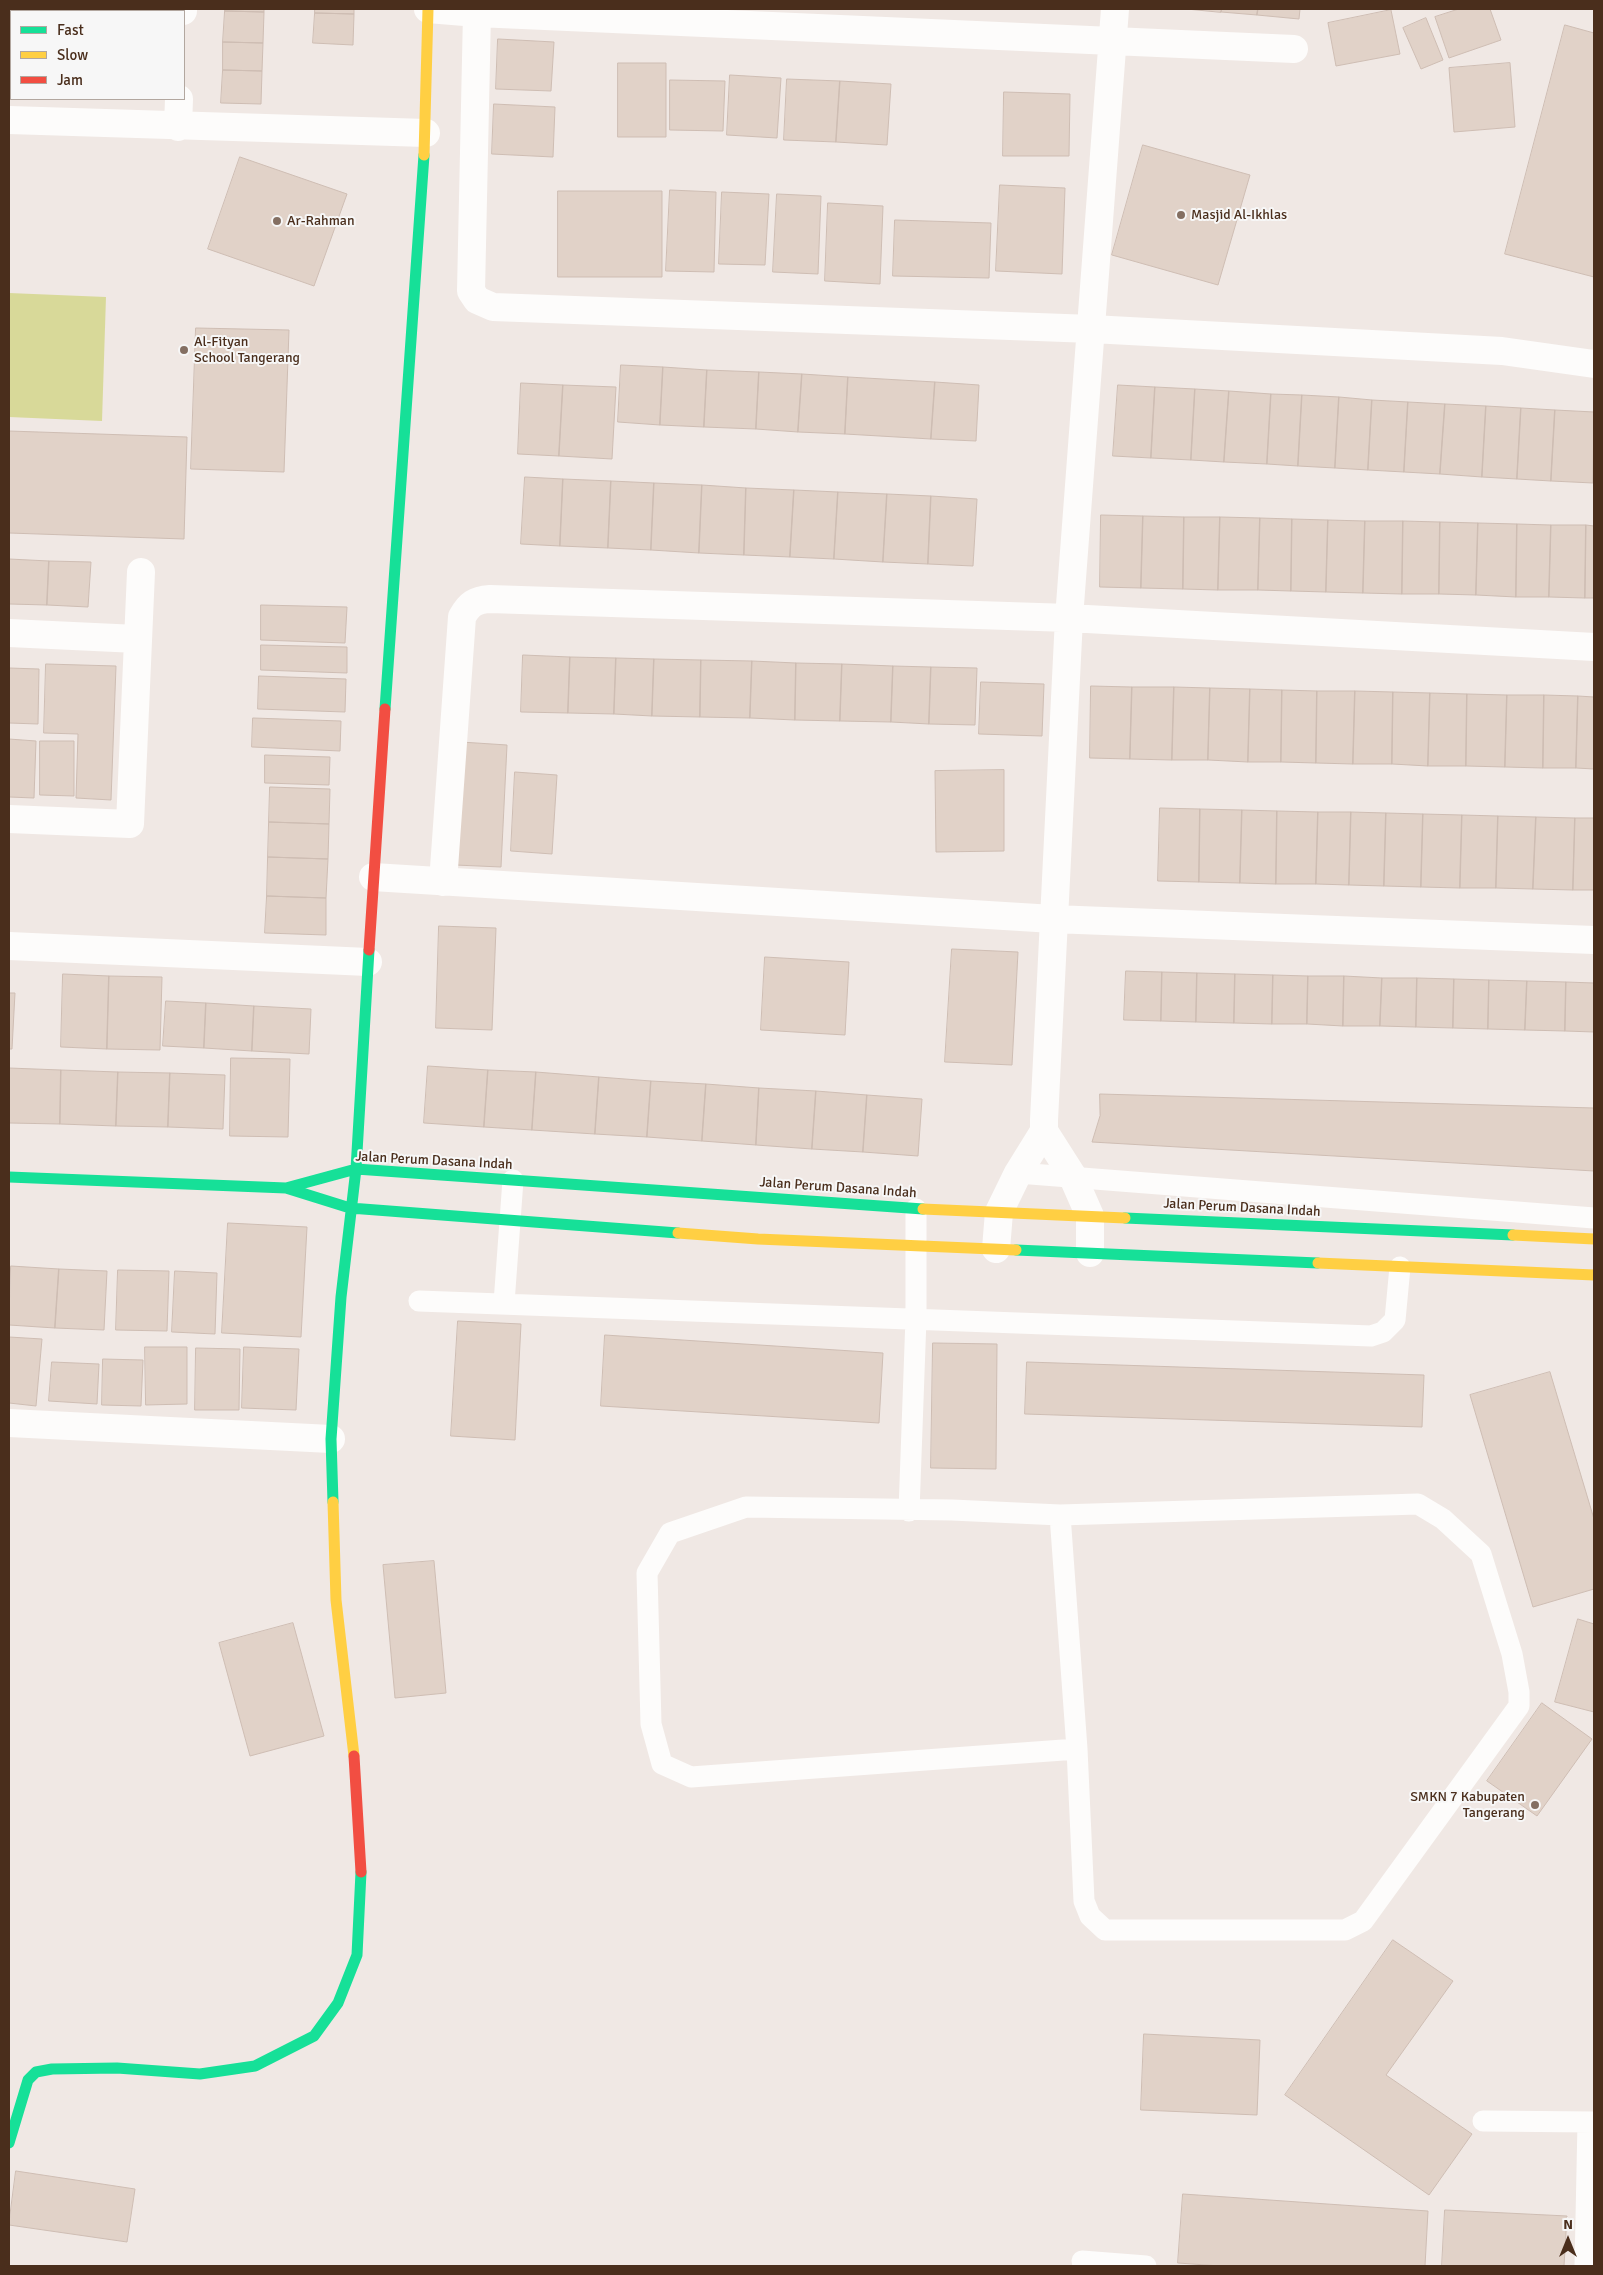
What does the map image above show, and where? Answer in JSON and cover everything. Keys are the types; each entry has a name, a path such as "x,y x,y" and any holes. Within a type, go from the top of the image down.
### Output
{"street":[{"path":"9,2143 28,2080 36,2072 52,2069 117,2068 200,2074 255,2066 314,2036 338,2003 358,1955 362,1885 357,1784 336,1600 331,1439 340,1297 356,1169 373,878 426,133 428,9 477,13 1294,50"},
{"path":"996,1249 999,1212 1018,1173 1044,1131 1069,618 1116,9"},
{"path":"477,13 471,291 477,300 493,307 1092,329 1502,351 1594,364"},
{"path":"178,127 179,100"},
{"path":"9,120 178,127 426,133"},
{"path":"9,819 130,824 141,572"},
{"path":"444,882 462,618 468,607 477,600 490,598 1069,618 1594,647"},
{"path":"9,633 137,639"},
{"path":"373,878 1053,919 1594,940"},
{"path":"9,946 368,962"},
{"path":"1044,1131 1072,1175 1090,1216 1090,1253"},
{"name":"Jalan Perum Dasana Indah","path":"286,1188 356,1169 916,1208 1594,1239"},
{"path":"9,1177 286,1188 350,1208 758,1239 1594,1275"},
{"path":"9,1423 331,1439"}],"lane":[{"path":"1018,1173 1072,1175 1594,1218"},
{"path":"504,1303 513,1180"},
{"path":"909,1511 916,1318 916,1208"},
{"path":"419,1301 1371,1336 1383,1332 1395,1320 1400,1267"},
{"path":"1060,1515 1077,1749 1084,1901 1090,1916 1105,1930 1345,1930 1364,1921 1519,1706 1519,1692 1512,1654 1481,1554 1443,1519 1418,1504 1060,1515 952,1510 909,1511 746,1507 670,1533 647,1573 652,1724 662,1764 691,1776 1077,1749"},
{"path":"1483,2121 1591,2122 1585,2266"},
{"path":"1082,2260 1146,2266"}],"green space":[{"path":"9,293 106,297 102,421 9,417"}],"building":[{"path":"9,9 40,9 10,10 9,36"},
{"path":"107,9 146,9 146,10"},
{"path":"225,9 264,9 264,12 225,11"},
{"path":"315,9 354,9 354,14 315,13"},
{"path":"1187,9 1222,9 1221,12"},
{"path":"1222,9 1258,9 1257,15 1221,12"},
{"path":"1258,9 1300,9 1299,19 1257,15"},
{"path":"1459,9 1490,9 1501,40 1449,58 1435,17"},
{"path":"1391,10 1400,54 1336,66 1328,23"},
{"path":"225,11 264,12 263,43 223,42"},
{"path":"315,13 354,14 353,45 313,43"},
{"path":"1426,18 1443,60 1421,69 1403,28"},
{"path":"1565,25 1594,33 1594,277 1505,254"},
{"path":"9,36 10,36 10,64"},
{"path":"498,39 554,42 551,91 496,89"},
{"path":"223,42 263,43 262,71 223,70"},
{"path":"618,63 666,63 666,137 618,137"},
{"path":"1510,63 1515,127 1454,132 1449,68"},
{"path":"9,64 10,64 10,97"},
{"path":"223,70 262,71 261,104 221,103"},
{"path":"730,75 781,78 777,138 727,135"},
{"path":"787,79 840,81 836,142 784,140"},
{"path":"670,80 725,81 723,131 670,130"},
{"path":"840,81 891,84 887,145 836,142"},
{"path":"1004,92 1070,94 1069,156 1003,156"},
{"path":"494,104 555,107 553,157 492,154"},
{"name":"Masjid Al-Ikhlas","path":"1143,145 1250,175 1218,285 1112,255"},
{"name":"Ar-Rahman","path":"240,157 347,194 314,286 208,249"},
{"path":"1000,185 1065,188 1062,274 996,271"},
{"path":"670,190 716,192 714,272 666,271"},
{"path":"558,191 662,191 662,277 558,277"},
{"path":"722,192 769,194 765,265 719,264"},
{"path":"777,194 821,196 818,274 773,272"},
{"path":"828,203 883,206 880,284 825,281"},
{"path":"895,220 991,223 989,278 893,276"},
{"path":"196,328 289,330 284,472 191,469"},
{"path":"621,365 663,367 660,425 618,422"},
{"path":"663,367 707,370 704,427 660,425"},
{"path":"707,370 759,372 756,429 704,427"},
{"path":"759,372 802,374 798,432 756,429"},
{"path":"802,374 848,377 845,434 798,432"},
{"path":"848,377 935,382 931,439 845,434"},
{"path":"935,382 979,385 976,441 931,439"},
{"path":"521,383 563,385 559,456 518,454"},
{"path":"563,385 616,387 612,459 559,456"},
{"path":"1118,385 1155,387 1151,458 1113,456"},
{"path":"1155,387 1195,389 1191,460 1151,458"},
{"path":"1195,389 1229,391 1224,462 1191,460"},
{"path":"1229,391 1271,394 1267,464 1224,462"},
{"path":"1271,394 1302,395 1298,466 1267,464"},
{"path":"1302,395 1339,397 1335,468 1298,466"},
{"path":"1339,397 1372,400 1368,470 1335,468"},
{"path":"1372,400 1408,402 1404,472 1368,470"},
{"path":"1408,402 1445,404 1440,474 1404,472"},
{"path":"1445,404 1486,406 1482,477 1440,474"},
{"path":"1486,406 1521,408 1517,479 1482,477"},
{"path":"1521,408 1555,410 1551,481 1517,479"},
{"path":"1555,410 1594,412 1593,483 1551,481"},
{"path":"9,431 187,437 184,539 9,533"},
{"path":"525,477 563,479 560,546 521,544"},
{"path":"563,479 611,481 608,548 560,546"},
{"path":"611,481 654,483 651,550 608,548"},
{"path":"654,483 702,485 699,553 651,550"},
{"path":"702,485 746,488 744,555 699,553"},
{"path":"746,488 794,490 790,557 744,555"},
{"path":"794,490 838,492 834,559 790,557"},
{"path":"838,492 887,494 883,562 834,559"},
{"path":"887,494 931,496 928,564 883,562"},
{"path":"931,496 977,499 973,566 928,564"},
{"path":"1101,515 1143,516 1141,588 1100,587"},
{"path":"1143,516 1184,517 1183,589 1141,588"},
{"path":"1184,517 1220,517 1218,590 1183,589"},
{"path":"1220,517 1260,518 1258,590 1218,590"},
{"path":"1260,518 1292,519 1291,591 1258,590"},
{"path":"1292,519 1328,520 1326,592 1291,591"},
{"path":"1328,520 1365,521 1363,593 1326,592"},
{"path":"1365,521 1403,521 1402,594 1363,593"},
{"path":"1403,521 1440,522 1439,594 1402,594"},
{"path":"1440,522 1478,523 1476,595 1439,594"},
{"path":"1478,523 1517,524 1516,597 1476,595"},
{"path":"1517,524 1551,525 1549,597 1516,597"},
{"path":"1551,525 1586,525 1585,598 1549,597"},
{"path":"1586,525 1594,526 1594,598 1585,598"},
{"path":"9,559 49,561 47,605 9,604"},
{"path":"49,561 91,562 88,607 47,605"},
{"path":"261,605 347,607 345,643 261,640"},
{"path":"261,645 347,647 347,673 261,670"},
{"path":"523,655 570,657 568,713 521,712"},
{"path":"570,657 616,658 614,714 568,713"},
{"path":"616,658 654,659 652,716 614,714"},
{"path":"654,659 701,660 700,717 652,716"},
{"path":"701,660 752,661 750,718 700,717"},
{"path":"752,661 796,663 795,720 750,718"},
{"path":"796,663 842,664 840,721 795,720"},
{"path":"46,664 116,666 111,800 76,798 78,734 44,733"},
{"path":"842,664 893,666 891,722 840,721"},
{"path":"893,666 931,667 929,724 891,722"},
{"path":"931,667 977,668 975,725 929,724"},
{"path":"9,668 39,669 38,724 9,723"},
{"path":"259,676 346,679 345,712 258,709"},
{"path":"981,682 1044,684 1042,736 979,734"},
{"path":"1091,686 1132,687 1130,759 1090,758"},
{"path":"1132,687 1174,687 1172,760 1130,759"},
{"path":"1174,687 1210,688 1208,760 1172,760"},
{"path":"1210,688 1250,689 1248,762 1208,760"},
{"path":"1250,689 1282,690 1281,762 1248,762"},
{"path":"1282,690 1317,691 1316,763 1281,762"},
{"path":"1317,691 1355,691 1353,764 1316,763"},
{"path":"1355,691 1393,692 1392,764 1353,764"},
{"path":"1393,692 1430,693 1428,766 1392,764"},
{"path":"1430,693 1467,694 1466,766 1428,766"},
{"path":"1467,694 1507,695 1505,767 1466,766"},
{"path":"1507,695 1544,695 1543,768 1505,767"},
{"path":"1544,695 1578,696 1576,768 1543,768"},
{"path":"1578,696 1594,697 1594,769 1576,768"},
{"path":"253,718 341,721 340,751 252,747"},
{"path":"9,739 36,741 34,798 9,797"},
{"path":"40,741 74,741 74,796 40,795"},
{"path":"461,742 507,745 501,867 455,865"},
{"path":"265,755 330,757 329,785 265,783"},
{"path":"1004,770 1004,851 936,852 935,771"},
{"path":"515,772 557,775 552,854 511,851"},
{"path":"270,787 330,789 329,824 269,822"},
{"path":"1160,808 1200,809 1199,882 1158,881"},
{"path":"1200,809 1242,810 1240,883 1199,882"},
{"path":"1242,810 1277,811 1276,884 1240,883"},
{"path":"1277,811 1318,812 1316,884 1276,884"},
{"path":"1318,812 1351,812 1349,885 1316,884"},
{"path":"1351,812 1386,813 1384,886 1349,885"},
{"path":"1386,813 1423,814 1421,887 1384,886"},
{"path":"1423,814 1462,815 1460,888 1421,887"},
{"path":"1462,815 1498,816 1496,888 1460,888"},
{"path":"1498,816 1536,817 1533,889 1496,888"},
{"path":"1536,817 1575,818 1573,890 1533,889"},
{"path":"1575,818 1594,818 1594,890 1573,890"},
{"path":"269,822 329,824 328,859 268,857"},
{"path":"268,857 328,859 326,898 267,896"},
{"path":"267,896 326,898 326,935 265,933"},
{"path":"439,926 496,928 492,1030 436,1028"},
{"path":"952,949 1018,952 1012,1065 945,1062"},
{"path":"765,957 849,962 845,1035 761,1030"},
{"path":"1126,971 1162,972 1161,1021 1124,1020"},
{"path":"1162,972 1197,973 1196,1022 1161,1021"},
{"path":"1197,973 1235,974 1234,1023 1196,1022"},
{"path":"63,974 109,976 107,1049 61,1047"},
{"path":"1235,974 1273,975 1272,1024 1234,1023"},
{"path":"1273,975 1308,976 1307,1024 1272,1024"},
{"path":"109,976 162,977 160,1050 107,1049"},
{"path":"1308,976 1344,976 1343,1026 1307,1024"},
{"path":"1344,976 1382,978 1380,1026 1343,1026"},
{"path":"1382,978 1417,978 1416,1027 1380,1026"},
{"path":"1417,978 1454,979 1453,1028 1416,1027"},
{"path":"1454,979 1489,980 1488,1029 1453,1028"},
{"path":"1489,980 1527,981 1525,1030 1488,1029"},
{"path":"1527,981 1566,982 1565,1031 1525,1030"},
{"path":"1566,982 1594,983 1594,1032 1565,1031"},
{"path":"9,993 15,993 12,1049 9,1049"},
{"path":"166,1001 206,1003 204,1048 163,1046"},
{"path":"206,1003 254,1006 252,1051 204,1048"},
{"path":"254,1006 311,1009 309,1054 252,1051"},
{"path":"231,1058 290,1059 288,1137 230,1136"},
{"path":"428,1066 488,1070 484,1127 424,1123"},
{"path":"9,1068 61,1070 60,1124 9,1123"},
{"path":"61,1070 118,1072 116,1126 60,1124"},
{"path":"488,1070 536,1072 532,1130 484,1127"},
{"path":"118,1072 170,1073 168,1127 116,1126"},
{"path":"536,1072 599,1077 595,1134 532,1130"},
{"path":"170,1073 225,1075 223,1129 168,1127"},
{"path":"599,1077 651,1081 647,1137 595,1134"},
{"path":"651,1081 706,1084 702,1141 647,1137"},
{"path":"706,1084 759,1088 756,1145 702,1141"},
{"path":"759,1088 816,1091 812,1149 756,1145"},
{"path":"816,1091 867,1095 863,1152 812,1149"},
{"path":"1100,1094 1594,1108 1594,1171 1092,1142 1100,1116"},
{"path":"867,1095 922,1099 918,1156 863,1152"},
{"path":"228,1223 307,1227 301,1337 222,1333"},
{"path":"11,1266 59,1269 55,1328 9,1325"},
{"path":"59,1269 107,1271 104,1330 55,1328"},
{"path":"118,1270 169,1271 167,1331 116,1330"},
{"path":"175,1271 217,1273 215,1334 172,1332"},
{"path":"458,1321 521,1324 515,1440 451,1436"},
{"path":"605,1335 883,1353 879,1423 601,1406"},
{"path":"9,1337 42,1339 36,1406 9,1403"},
{"path":"933,1343 997,1344 996,1469 931,1468"},
{"path":"145,1347 187,1347 187,1404 146,1405"},
{"path":"244,1347 299,1349 296,1410 242,1408"},
{"path":"196,1348 240,1349 239,1410 195,1410"},
{"path":"103,1359 143,1360 141,1406 102,1405"},
{"path":"52,1362 99,1364 97,1404 49,1401"},
{"path":"1027,1362 1424,1375 1422,1427 1025,1414"},
{"path":"1550,1372 1594,1519 1594,1589 1533,1607 1470,1395"},
{"path":"434,1561 446,1693 395,1698 383,1565"},
{"path":"1578,1619 1594,1624 1594,1712 1555,1702"},
{"path":"293,1623 324,1736 250,1756 219,1643"},
{"path":"1542,1703 1592,1739 1537,1816 1487,1781"},
{"path":"1393,1940 1453,1981 1386,2075 1472,2134 1429,2195 1285,2095"},
{"path":"1144,2034 1260,2040 1257,2115 1141,2110"},
{"path":"16,2171 135,2189 127,2242 9,2225"},
{"path":"1183,2194 1428,2211 1425,2266 1220,2266 1178,2263"},
{"path":"1445,2210 1567,2216 1564,2266 1442,2266"}],"traffic: fast":[{"path":"385,709 424,155"},
{"path":"333,1502 331,1439 341,1297 356,1169 369,950"},
{"path":"286,1188 356,1169 923,1209"},
{"path":"9,1177 286,1188 350,1208 678,1233"},
{"path":"1125,1218 1513,1235"},
{"path":"1016,1250 1318,1263"},
{"path":"9,2143 28,2080 36,2072 52,2069 117,2068 200,2074 255,2066 314,2036 338,2003 357,1955 361,1872"}],"traffic: slow":[{"path":"424,155 428,9"},
{"path":"923,1209 1125,1218"},
{"path":"678,1233 758,1239 1016,1250"},
{"path":"1513,1235 1594,1239"},
{"path":"1318,1263 1594,1275"},
{"path":"333,1502 336,1600 354,1756"}],"traffic: jam":[{"path":"369,950 385,709"},
{"path":"354,1756 361,1872"}],"place":[{"name":"Masjid Al-Ikhlas","path":"1181,215"},
{"name":"Ar-Rahman","path":"277,221"},
{"name":"Al-Fityan School Tangerang","path":"184,350"},
{"name":"SMKN 7 Kabupaten Tangerang","path":"1535,1805"}]}
